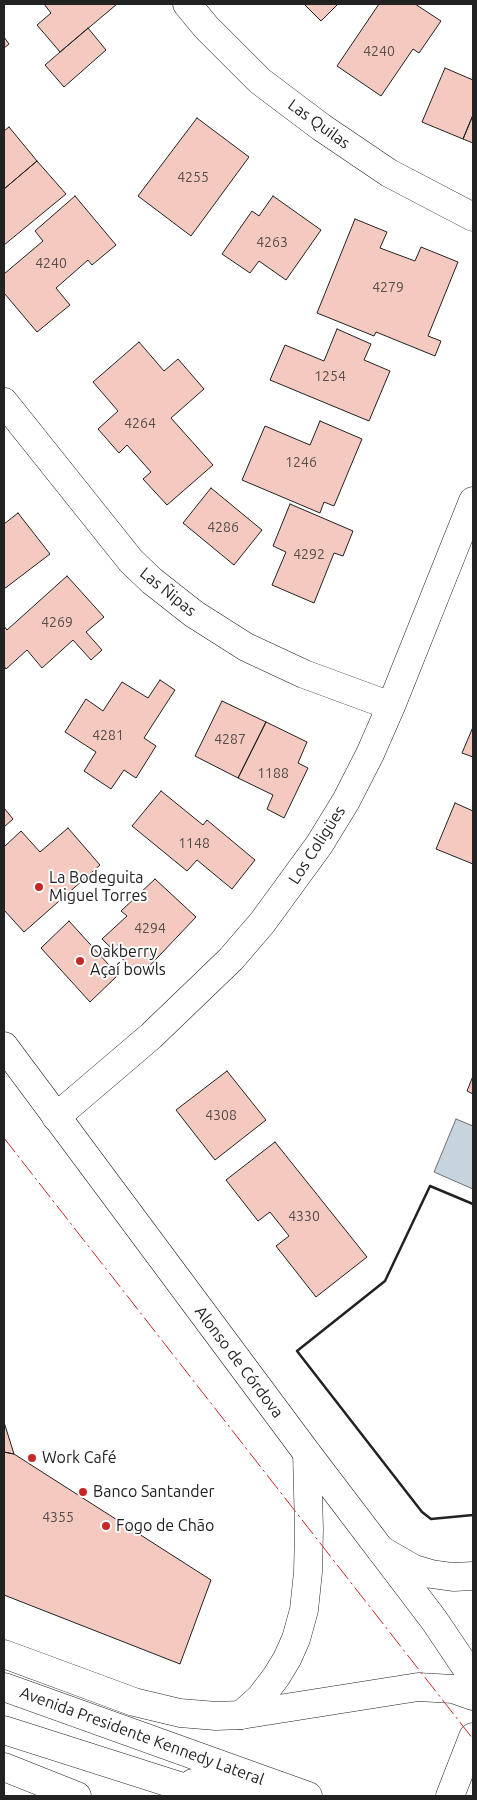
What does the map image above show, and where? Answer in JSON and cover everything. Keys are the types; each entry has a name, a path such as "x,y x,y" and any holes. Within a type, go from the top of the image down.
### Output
{"main road":[{"name":"Las Quilas","path":"187,4 206,27 260,81 321,127 388,173 473,217"},
{"name":"Las Ñipas","path":"4,402 131,561 152,582 194,614 246,647 304,674 391,706"},
{"name":"Los Coligües","path":"56,1116 181,1009 230,959 262,923 319,846 346,801 370,754 473,501"},
{"name":"Alonso de Córdova","path":"4,1046 307,1453 434,1620 473,1678"},
{"path":"242,1715 260,1698 283,1665 296,1639 304,1610 309,1538 307,1453"},
{"path":"381,1550 414,1569 431,1574 453,1577 473,1576"},
{"name":"Avenida Presidente Kennedy Lateral","path":"4,1654 134,1702 180,1713 216,1716 242,1715 418,1687 453,1689 473,1696"},
{"name":"Avenida Presidente Kennedy Lateral","path":"4,1687 308,1796"},
{"path":"4,1730 211,1796"},
{"path":"450,1796 469,1749"},
{"path":"4,1767 78,1796"},
{"path":"137,1772 255,1796"}],"shaded area":[{"path":"456,1119 473,1126 473,1189 434,1172"}],"building":[{"path":"44,4 117,4 60,52 37,25 51,13"},
{"path":"304,4 338,4 321,21"},
{"path":"379,4 415,4 441,21 419,53 413,49 381,96 337,66"},
{"path":"88,28 106,50 64,87 45,65"},
{"path":"4,37 9,44 4,48"},
{"path":"445,68 473,80 473,115 463,139 422,122"},
{"path":"473,115 473,143 463,139"},
{"path":"197,118 249,157 191,236 138,196"},
{"path":"9,127 37,161 4,189 4,131"},
{"path":"37,161 66,194 4,245 4,189"},
{"path":"75,196 116,245 92,265 88,260 56,288 70,305 37,332 4,293 4,274 43,241 35,231"},
{"path":"273,196 321,230 286,280 259,261 250,273 222,254 252,211 259,216"},
{"path":"355,219 387,232 380,248 415,261 421,247 458,262 428,336 441,341 435,356 376,332 374,336 317,313"},
{"path":"337,329 371,344 364,360 390,371 369,421 270,380 285,345 324,361"},
{"path":"139,342 164,371 178,359 204,389 171,418 213,465 167,505 143,479 151,472 127,445 119,453 98,429 118,411 93,382"},
{"path":"320,421 362,439 334,506 324,502 320,513 242,480 265,426 310,445"},
{"path":"211,488 262,530 234,565 183,523"},
{"path":"290,504 353,531 343,556 334,553 314,603 272,585 286,552 273,546"},
{"path":"18,513 50,554 4,589 4,524"},
{"path":"67,576 104,617 86,632 102,650 91,660 73,640 42,668 27,650 6,669 4,666 4,626 7,630"},
{"path":"160,680 175,690 144,738 156,746 136,778 124,770 111,789 84,771 96,752 65,732 86,699 103,711 122,682 148,698"},
{"path":"222,701 266,722 238,778 195,756"},
{"path":"266,722 307,742 298,763 308,768 284,818 267,809 273,795 238,778"},
{"path":"473,727 473,757 462,753"},
{"path":"161,791 203,825 207,820 255,860 232,889 197,860 187,871 132,826"},
{"path":"455,803 473,811 473,864 436,849"},
{"path":"4,808 13,819 4,827"},
{"name":"La Bodeguita Miguel Torres","path":"68,828 100,865 24,932 4,910 4,847 21,831 40,852"},
{"path":"155,879 196,917 140,976 102,939 127,916 121,911"},
{"name":"Oakberry Açaí bowls","path":"69,921 118,975 90,1002 41,948"},
{"path":"227,1071 266,1120 215,1160 176,1110"},
{"path":"473,1076 473,1094 467,1091"},
{"path":"275,1142 367,1257 316,1297 276,1246 289,1236 270,1212 258,1221 226,1180"},
{"path":"4,1422 14,1454 4,1452"},
{"path":"4,1452 14,1454 211,1580 180,1664 4,1595"}],"wall":[{"path":"473,1204 430,1186 385,1281 297,1351 422,1512 431,1519 473,1515"}],"power":[{"path":"4,1138 473,1739"}],"place":[{"name":"La Bodeguita Miguel Torres","path":"39,887"},
{"name":"Oakberry Açaí bowls","path":"80,961"},
{"name":"Work Café","path":"32,1458"},
{"name":"Banco Santander","path":"83,1492"},
{"name":"Fogo de Chão","path":"106,1526"}]}
